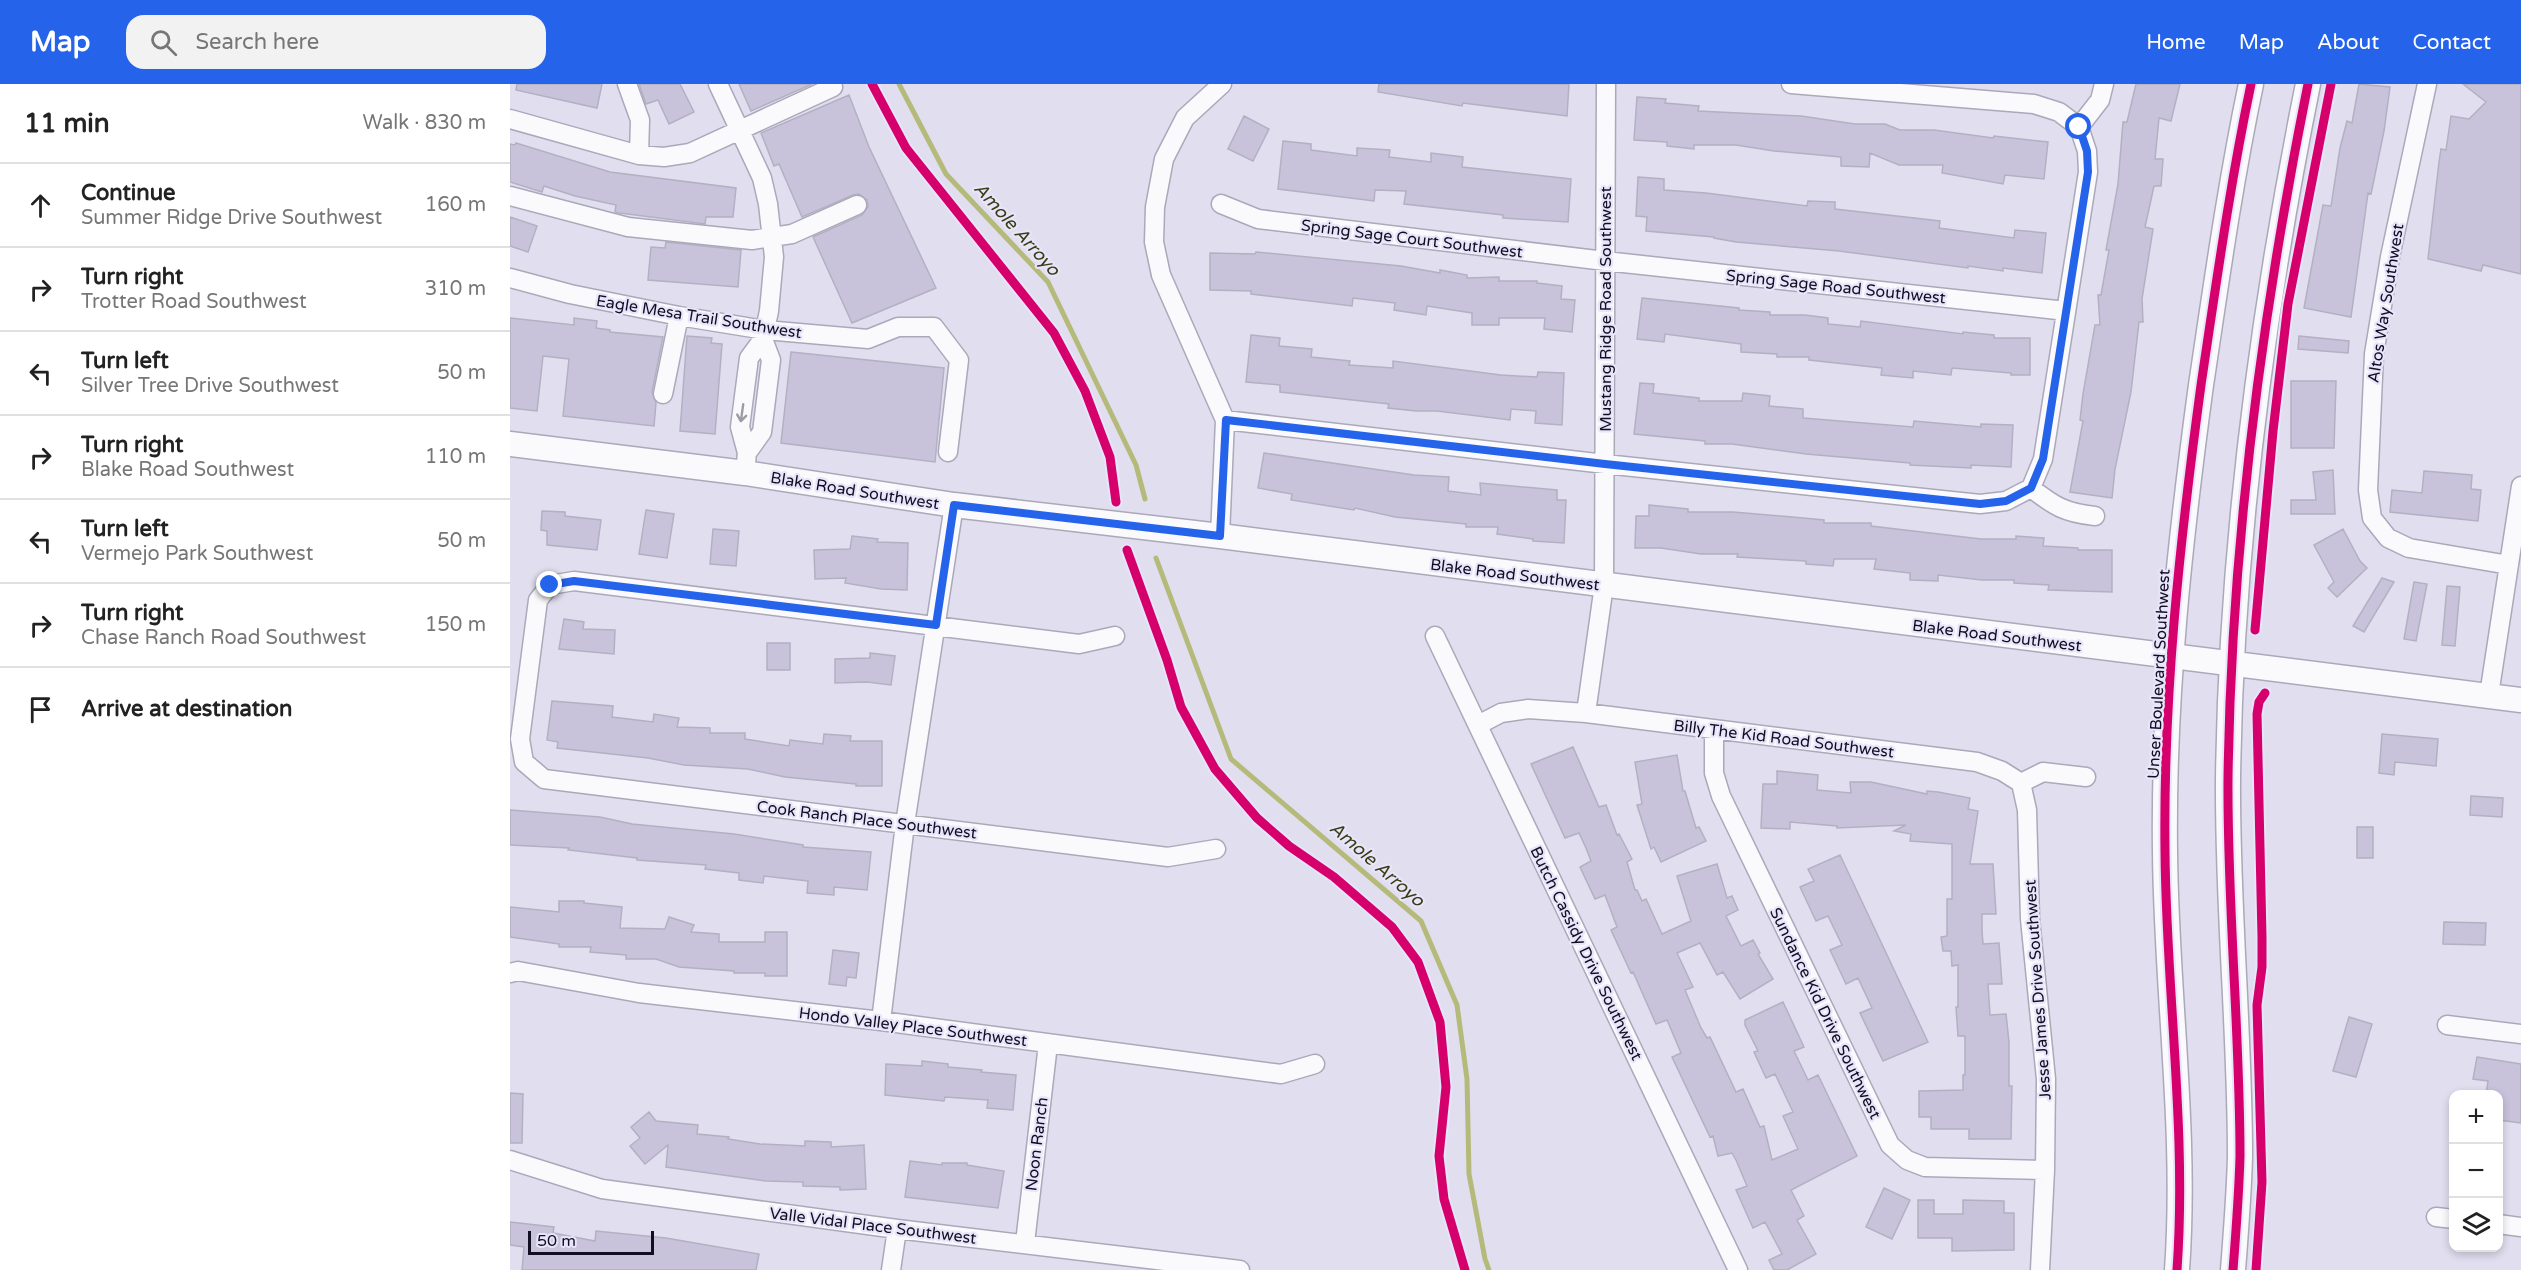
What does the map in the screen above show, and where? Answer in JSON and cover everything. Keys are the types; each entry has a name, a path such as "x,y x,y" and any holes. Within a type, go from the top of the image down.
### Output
{"main road":[{"name":"Unser Boulevard Southwest","path":"2177,1270 2178,1103 2165,852 2170,657 2185,505 2208,340 2223,239 2251,84"},
{"path":"2233,1270 2240,1156 2234,969 2229,894 2228,783 2231,665 2244,496 2254,414 2281,233 2308,84"},
{"name":"Blake Road Southwest","path":"510,444 746,463 954,505 1220,536 2521,700"}],"street":[{"path":"627,84 640,120 639,154"},
{"path":"718,84 762,178 773,237 774,257 769,311 764,334 749,358 740,427 746,463"},
{"path":"1220,536 1226,420 1161,275 1154,242 1155,207 1164,159 1185,118 1222,84"},
{"name":"Mustang Ridge Road Southwest","path":"1586,713 1604,585 1606,84"},
{"path":"1226,420 1980,504 2006,501 2031,488 2043,459 2088,172 2087,151 2079,127 2059,112 2034,104 1791,84"},
{"path":"2079,127 2100,100 2104,84"},
{"name":"Altos Way Southwest","path":"2427,84 2390,258 2374,354 2368,490 2372,518 2388,538 2409,549 2509,565"},
{"path":"510,119 639,154 664,157 690,153 833,87"},
{"path":"510,196 628,227 752,240 792,234 857,205"},
{"name":"Spring Sage Court Southwest","path":"1221,204 1258,219 1605,261"},
{"name":"Spring Sage Road Southwest","path":"1605,261 2066,311"},
{"name":"Eagle Mesa Trail Southwest","path":"510,278 570,294 764,334 868,339 898,327 934,327 959,360 948,452"},
{"path":"663,394 679,316"},
{"path":"746,463 762,432 771,360 764,334"},
{"path":"745,389 767,392"},
{"path":"2489,695 2521,486"},
{"path":"2031,488 2058,508 2074,514 2095,516"},
{"path":"881,1021 905,824 954,505"},
{"name":"Cook Ranch Place Southwest","path":"936,625 574,581 550,585 538,600 520,739 524,762 544,778 905,824 1168,857 1216,849"},
{"path":"936,625 1079,644 1116,636"},
{"name":"Butch Cassidy Drive Southwest","path":"1435,636 1738,1270"},
{"name":"Billy The Kid Road Southwest","path":"1478,725 1500,713 1528,709 1586,713 1977,762 2002,771 2021,783"},
{"name":"Sundance Kid Drive Southwest","path":"1714,729 1714,773 1721,796 1890,1145 1907,1160 1925,1167 2045,1170"},
{"path":"2021,783 2043,771 2086,777"},
{"name":"Jesse James Drive Southwest","path":"2021,783 2027,810 2030,919 2046,1079 2045,1170 2040,1270"},
{"name":"Hondo Valley Place Southwest","path":"510,973 518,971 639,993 881,1021 1281,1074 1315,1064"},
{"path":"2447,1025 2521,1034"},
{"name":"Noon Ranch","path":"1025,1243 1048,1044"},
{"name":"Valle Vidal Place Southwest","path":"510,1160 602,1189 897,1229 1240,1270"},
{"path":"2503,1225 2521,1227"},
{"path":"891,1270 897,1229"}],"building":[{"path":"517,84 602,84 597,108 516,90"},
{"path":"639,84 680,84 694,112 669,124 658,100 646,104"},
{"path":"739,84 812,84 751,111"},
{"path":"1379,84 1569,84 1567,116 1463,103 1462,106 1378,92"},
{"path":"2136,84 2180,84 2171,121 2159,118 2155,159 2163,159 2161,186 2154,186 2145,227 2153,229 2142,299 2143,322 2139,322 2131,392 2115,469 2112,498 2070,492 2083,421 2080,420 2083,394 2095,325 2100,325 2098,295 2101,295 2109,250 2106,250 2118,184 2123,122 2127,122"},
{"path":"2359,84 2390,87 2371,194 2368,193 2351,317 2304,308 2323,205 2331,206 2340,148 2347,121 2352,123"},
{"path":"2463,84 2521,84 2521,274 2483,265 2481,271 2428,259 2441,149 2446,150 2451,116 2469,119 2486,102"},
{"path":"849,95 869,147 936,288 852,323 813,237 862,215 868,207 867,200 859,194 853,195 802,217 779,164 774,166 761,133"},
{"path":"1637,97 1666,99 1665,103 1699,106 1698,111 1801,116 1855,124 1885,124 1900,130 1934,130 2048,142 2044,179 2005,175 2003,184 1942,173 1943,165 1899,165 1870,153 1869,167 1841,166 1841,157 1736,145 1694,145 1694,149 1667,146 1667,142 1634,140"},
{"path":"1244,116 1269,129 1253,161 1228,149"},
{"path":"1283,141 1311,144 1311,150 1357,156 1357,148 1390,150 1389,157 1431,162 1431,153 1463,157 1462,167 1571,179 1568,222 1503,218 1503,215 1404,204 1406,191 1375,190 1374,201 1278,189"},
{"path":"516,143 610,172 736,188 733,217 706,217 705,224 620,213 615,212 616,205 544,186 542,192 510,182 510,144 515,145"},
{"path":"1638,177 1664,179 1664,190 1807,206 1808,201 1835,202 1835,209 1940,221 1939,228 2014,238 2015,230 2046,233 2042,273 2003,268 2003,271 1968,266 1968,268 1839,251 1646,231 1647,217 1636,216"},
{"path":"510,217 537,226 528,252 510,246"},
{"path":"666,242 741,250 738,287 648,280 651,247 665,248"},
{"path":"1256,252 1401,266 1440,273 1440,270 1467,275 1467,278 1499,277 1499,281 1537,281 1537,283 1562,286 1561,299 1575,300 1572,332 1544,329 1545,318 1499,318 1499,325 1472,325 1472,313 1427,306 1426,315 1394,310 1395,303 1353,298 1352,306 1251,294 1251,291 1210,290 1210,253 1255,254"},
{"path":"1642,298 1770,312 1770,315 1805,315 1828,318 1828,324 1860,327 1861,321 1963,334 1963,332 1994,335 1994,338 2030,338 2030,375 1952,368 1951,375 1913,371 1913,378 1881,375 1882,368 1809,360 1809,357 1777,357 1777,354 1741,352 1741,344 1665,334 1664,342 1637,339"},
{"path":"510,318 574,325 574,318 597,321 596,328 610,330 610,332 663,337 652,392 656,403 654,426 563,416 569,359 543,356 537,411 510,408"},
{"path":"1251,335 1280,338 1279,346 1312,349 1311,357 1350,361 1349,365 1393,368 1393,361 1501,375 1537,377 1538,372 1564,373 1562,425 1535,423 1536,411 1511,409 1510,420 1437,411 1388,408 1389,404 1280,392 1280,385 1246,382"},
{"path":"687,336 712,338 711,343 722,344 715,434 680,431"},
{"path":"2299,336 2349,341 2348,353 2298,349"},
{"path":"791,352 944,368 935,462 781,443"},
{"path":"2291,381 2336,381 2334,448 2291,448"},
{"path":"1640,383 1654,384 1653,393 1699,398 1699,401 1742,401 1743,393 1770,396 1769,406 1803,409 1803,418 1913,427 1914,421 1981,427 1981,424 2013,425 2011,467 1910,465 1910,463 1806,454 1732,444 1705,444 1705,441 1634,434"},
{"path":"1264,453 1414,475 1449,477 1448,491 1481,495 1480,483 1557,490 1557,500 1566,500 1564,543 1533,541 1533,539 1497,534 1498,527 1466,527 1466,524 1395,517 1355,508 1354,510 1291,500 1292,494 1258,488"},
{"path":"2333,470 2335,514 2291,514 2291,500 2316,500 2313,472"},
{"path":"2424,471 2472,475 2471,489 2481,490 2478,521 2390,512 2392,490 2422,493"},
{"path":"1649,505 1688,509 1688,512 1733,512 1824,520 1824,523 1871,523 1871,526 1981,539 2016,539 2016,536 2044,538 2043,546 2078,548 2078,550 2112,550 2112,592 2048,590 2049,585 2014,583 2014,580 1982,580 1938,575 1938,581 1910,580 1910,573 1874,569 1876,559 1834,559 1833,566 1806,564 1806,561 1737,557 1738,554 1701,554 1661,548 1635,548 1636,516 1649,516"},
{"path":"646,510 674,514 667,558 639,554"},
{"path":"542,511 565,512 565,516 601,520 597,550 547,545 547,531 541,530"},
{"path":"713,529 739,531 736,566 710,564"},
{"path":"2343,529 2360,561 2367,568 2337,597 2328,588 2334,582 2314,545"},
{"path":"852,536 878,539 877,542 908,543 907,590 881,589 845,583 846,578 815,579 814,550 850,549"},
{"path":"2382,578 2394,582 2364,632 2353,626"},
{"path":"2414,582 2427,584 2416,641 2404,639"},
{"path":"2447,586 2460,587 2455,646 2442,645"},
{"path":"564,619 584,622 583,629 615,630 614,654 559,649"},
{"path":"767,643 790,643 790,670 767,670"},
{"path":"870,653 895,656 891,685 867,682 835,683 835,659 870,658"},
{"path":"552,701 613,706 612,717 653,722 654,714 679,718 677,727 710,728 710,733 745,733 745,739 789,746 790,740 823,744 824,734 851,736 850,741 882,741 882,786 856,786 856,784 785,777 748,769 684,765 648,758 557,748 558,742 547,740"},
{"path":"2382,734 2438,739 2436,766 2395,762 2394,775 2379,773"},
{"path":"1573,747 1599,807 1606,805 1617,835 1619,834 1632,859 1627,862 1635,890 1642,901 1646,899 1662,934 1691,921 1677,876 1717,864 1727,898 1732,896 1738,910 1726,916 1741,946 1753,940 1760,953 1758,954 1773,979 1740,999 1723,972 1717,975 1700,943 1677,953 1693,987 1685,990 1701,1028 1707,1038 1710,1037 1736,1092 1743,1089 1760,1127 1764,1126 1772,1160 1798,1149 1783,1116 1793,1112 1775,1074 1766,1078 1754,1052 1758,1051 1745,1025 1745,1020 1783,1002 1804,1047 1794,1051 1808,1080 1818,1075 1857,1156 1791,1190 1804,1216 1797,1220 1816,1254 1787,1270 1774,1270 1769,1260 1782,1254 1765,1222 1753,1228 1736,1190 1747,1186 1736,1160 1732,1153 1718,1156 1713,1136 1710,1137 1672,1057 1681,1053 1667,1020 1656,1024 1611,930 1617,927 1605,895 1595,899 1580,867 1591,861 1579,833 1565,838 1531,764"},
{"path":"1677,755 1683,791 1685,791 1696,828 1699,827 1706,841 1661,862 1654,847 1651,849 1637,805 1642,804 1635,762"},
{"path":"1777,771 1818,775 1817,790 1851,793 1850,782 1871,782 1927,794 1927,791 1938,792 1970,798 1968,809 1978,811 1970,864 1993,864 1996,914 1982,914 1982,931 1983,944 1999,943 2002,984 1988,984 1990,1015 2006,1014 2009,1042 2009,1086 2012,1086 2011,1139 1969,1139 1969,1129 1931,1129 1931,1117 1919,1117 1919,1091 1963,1090 1963,1075 1965,1075 1965,1036 1958,1036 1956,1007 1958,1007 1958,965 1952,966 1951,951 1943,951 1941,937 1947,936 1947,899 1952,899 1952,844 1910,841 1911,834 1894,831 1906,825 1837,828 1837,826 1790,822 1790,829 1761,828 1763,784 1777,784"},
{"path":"2471,796 2503,798 2502,817 2470,815"},
{"path":"510,810 600,817 632,824 734,834 803,845 803,847 871,852 867,890 834,887 834,895 807,893 808,881 764,876 763,883 739,880 739,873 705,869 706,865 637,860 637,858 568,850 569,848 510,845"},
{"path":"2357,827 2373,827 2373,858 2357,858"},
{"path":"1840,855 1928,1042 1883,1061 1860,1013 1872,1008 1858,978 1846,984 1830,950 1842,945 1828,916 1816,921 1800,887 1814,881 1808,869"},
{"path":"559,901 584,901 584,903 622,907 620,928 665,929 669,917 694,925 691,932 719,934 719,942 765,942 765,932 787,932 787,976 765,976 765,973 734,973 734,971 679,967 656,959 626,959 626,955 590,952 591,947 559,947 559,944 510,937 510,907 559,912"},
{"path":"2444,922 2486,923 2485,945 2443,944"},
{"path":"833,950 859,953 856,978 847,977 846,986 829,984"},
{"path":"2349,1017 2372,1024 2356,1077 2333,1071"},
{"path":"2477,1057 2521,1064 2521,1123 2503,1121 2503,1090 2487,1090 2488,1081 2473,1079"},
{"path":"922,1061 948,1064 948,1067 982,1070 981,1072 1016,1075 1013,1110 987,1108 988,1100 945,1097 944,1101 885,1095 886,1064 922,1066"},
{"path":"510,1093 523,1094 522,1143 510,1143"},
{"path":"649,1112 656,1121 698,1125 697,1134 729,1137 728,1139 760,1144 805,1146 805,1141 831,1142 831,1147 864,1145 866,1189 840,1190 840,1187 803,1186 803,1182 766,1181 666,1167 668,1145 645,1164 630,1146 640,1138 631,1127"},
{"path":"910,1161 942,1165 942,1163 967,1163 967,1165 1004,1171 998,1208 905,1197"},
{"path":"1884,1188 1910,1200 1892,1239 1866,1227"},
{"path":"1918,1200 1934,1200 1934,1214 1963,1214 1963,1200 2004,1201 2004,1213 2014,1213 2014,1250 1952,1251 1952,1238 1918,1238"},
{"path":"510,1222 554,1227 553,1233 595,1241 596,1231 666,1238 759,1254 756,1270 522,1270 524,1247 510,1245"}],"waterway":[{"name":"Amole Arroyo","path":"899,84 946,174 1048,282 1136,465 1145,499"},
{"name":"Amole Arroyo","path":"1156,558 1231,759 1421,921 1457,1005 1467,1079 1469,1174 1489,1270"}],"cycle path":[{"path":"872,84 906,148 1054,333 1085,391 1110,457 1116,502"},
{"path":"2177,1270 2178,1113 2165,851 2170,676 2186,501 2201,385 2230,197 2251,84"},
{"path":"2233,1270 2240,1156 2228,826 2230,692 2235,604 2263,343 2291,170 2308,84"},
{"path":"2255,630 2273,431 2288,304 2331,84"},
{"path":"1127,550 1167,660 1181,707 1215,769 1257,818 1289,846 1334,877 1392,927 1418,962 1440,1022 1446,1087 1439,1156 1444,1199 1465,1270"},
{"path":"2256,1270 2262,1182 2257,1005 2262,967 2257,714 2259,702 2265,693"}],"route":[{"path":"550,585 574,581 936,625 954,505 1220,536 1226,420 1980,504 2006,501 2031,488 2043,459 2088,172 2087,151 2079,127"}]}
